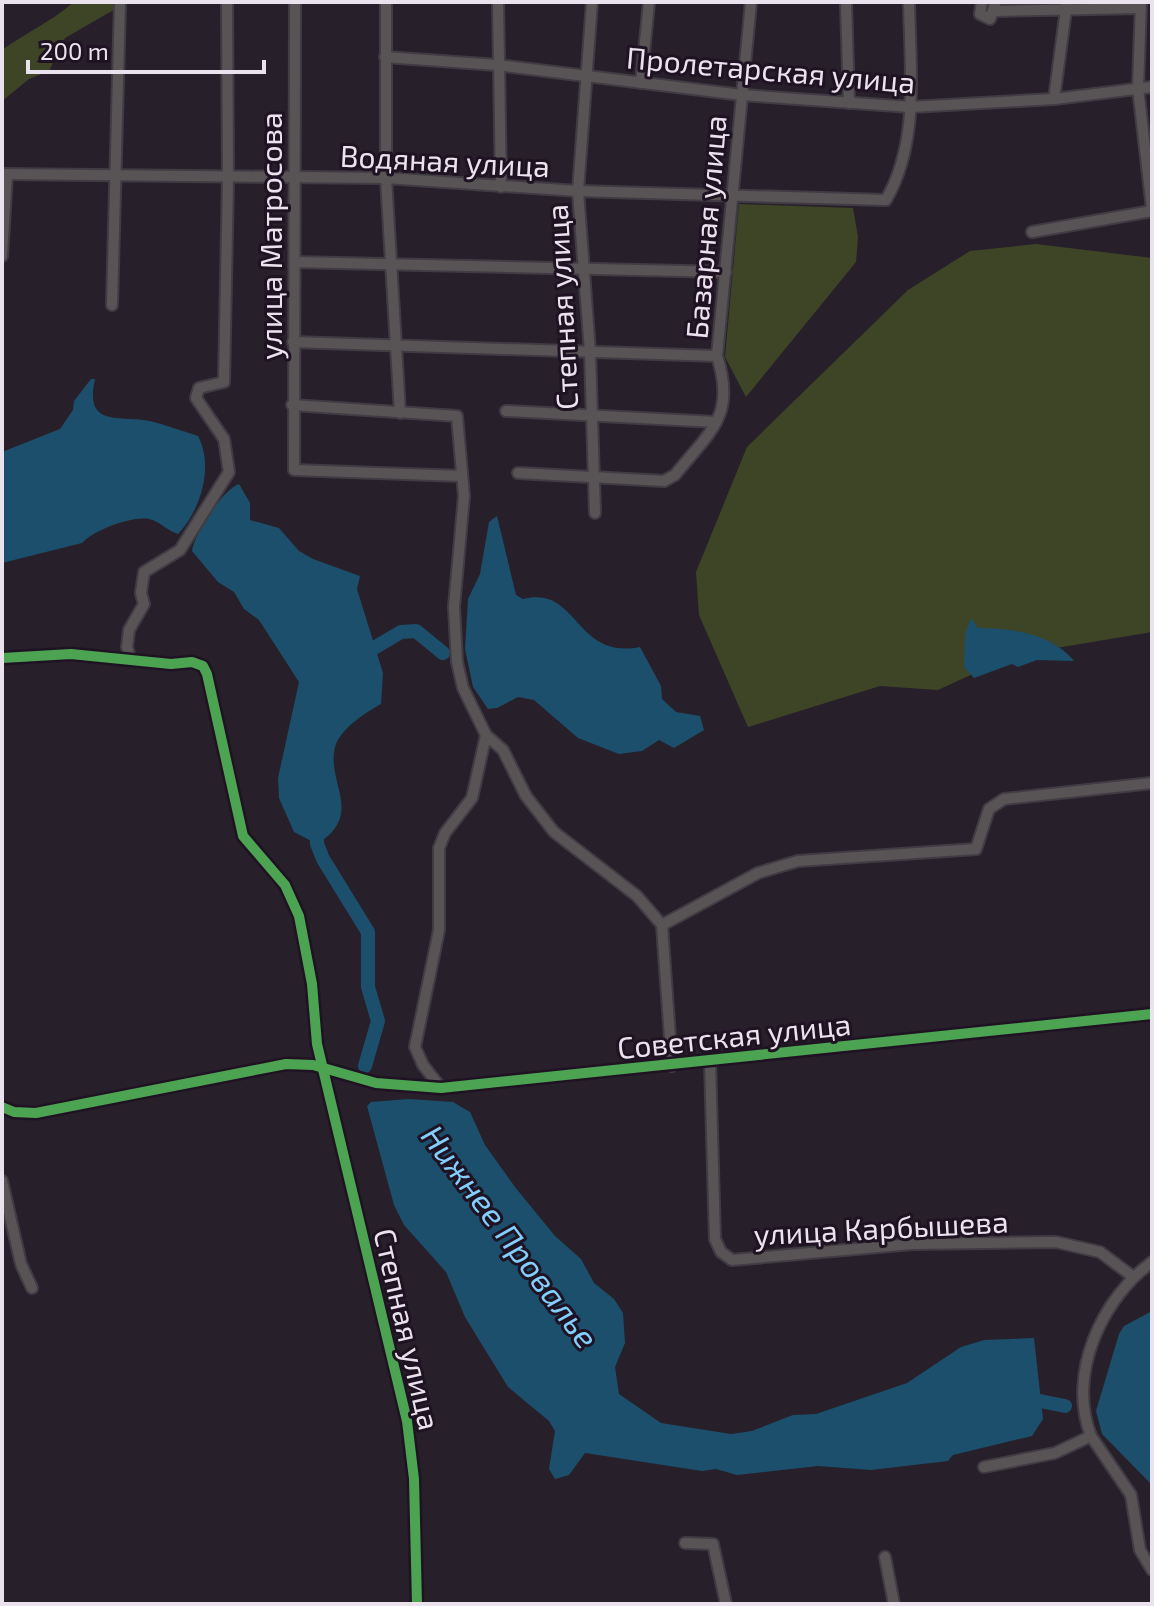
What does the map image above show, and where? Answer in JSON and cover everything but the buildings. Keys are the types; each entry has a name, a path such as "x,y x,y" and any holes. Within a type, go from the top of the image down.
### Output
{"street":[{"path":"112,305 120,2"},
{"path":"130,658 126,640 144,604 141,588 146,568 180,550 229,472 224,439 196,398 199,388 224,382 227,2"},
{"name":"улица Матросова","path":"295,2 294,470 462,476"},
{"path":"386,2 386,178 400,413"},
{"path":"498,2 501,187"},
{"name":"Степная улица","path":"592,2 578,191 590,352 595,513"},
{"path":"641,83 649,2"},
{"name":"Базарная улица","path":"593,477 664,481 675,475 716,422 726,388 717,356 751,2"},
{"path":"846,2 849,103"},
{"path":"909,2 911,107"},
{"path":"982,2 980,14 984,19 990,19 995,7 1140,5 1138,88 1152,210 1032,232"},
{"path":"1054,99 1066,6"},
{"name":"Пролетарская улица","path":"385,57 497,65 742,95 911,107 1054,99 1152,87"},
{"name":"Водяная улица","path":"4,174 228,179 386,178 578,191 886,200 898,179 907,147 911,107"},
{"path":"2,256 4,174"},
{"path":"295,262 726,272"},
{"path":"293,342 717,356"},
{"path":"292,405 457,416 463,515 454,607 457,662 463,688 486,735 503,750 526,796 554,832 637,896 662,925 672,1066"},
{"path":"506,411 592,418 716,422"},
{"path":"518,473 593,477"},
{"name":"Степная улица","path":"2,658 71,654 171,664 192,662 203,666 207,674 243,836 285,885 299,916 323,1068 407,1421 414,1479 417,1604"},
{"path":"441,1088 423,1065 415,1047 439,930 438,860 445,833 472,798 486,735"},
{"path":"662,925 758,873 798,861 976,849 989,809 1004,799 1152,783"},
{"name":"Советская улица","path":"323,1068 376,1083 441,1088 1152,1014"},
{"name":"улица Карбышева","path":"710,1062 715,1239 721,1252 732,1260 912,1244 1056,1242 1100,1252 1132,1276"},
{"path":"2,1107 36,1113 286,1064 323,1068"},
{"path":"2,1181 21,1264 32,1288"},
{"path":"1152,1262 1132,1276 1110,1306 1088,1360 1083,1403 1091,1436 1131,1495 1140,1550 1152,1570"},
{"path":"984,1467 1055,1453 1091,1436"},
{"path":"685,1543 713,1544 726,1604"},
{"path":"885,1557 894,1604"}],"green space":[{"path":"74,2 114,2 117,8 65,38 49,71 29,79 2,101 2,50"},
{"path":"739,204 853,208 858,237 856,262 746,397 725,357"},
{"path":"1036,244 1152,258 1152,632 1014,655 938,690 880,686 748,727 699,615 696,572 747,447 908,290 970,251"}],"water":[{"path":"91,379 95,379 94,405 106,416 150,421 198,436 203,448 205,474 193,513 178,534 153,520 133,520 104,529 82,543 2,563 2,452 60,429 73,410 74,401"},
{"path":"239,484 250,503 250,520 279,528 299,551 313,559 360,576 357,589 383,673 381,704 348,728 335,747 335,773 341,798 339,821 331,833 317,844 294,832 279,798 278,778 299,682 259,620 244,609 234,592 218,582 192,551 210,513 225,494"},
{"path":"497,516 516,595 523,599 541,598 556,602 602,643 618,648 640,647 661,686 662,699 676,712 700,716 704,730 674,748 659,740 642,751 619,754 578,738 534,700 518,697 497,708 488,709 473,687 465,649 468,599 480,574 489,522"},
{"path":"971,618 978,628 1017,631 1043,639 1074,661 1037,660 1018,667 1012,664 974,678 964,667 965,634"},
{"path":"409,1099 453,1102 470,1112 485,1145 515,1187 555,1236 581,1259 594,1283 614,1299 623,1313 625,1343 615,1367 619,1394 661,1423 731,1434 752,1431 793,1415 816,1414 907,1383 961,1347 984,1340 1034,1338 1043,1419 1032,1436 953,1455 948,1461 871,1470 818,1466 737,1475 716,1469 702,1471 585,1453 569,1475 555,1479 549,1469 555,1431 549,1421 508,1387 465,1317 446,1272 404,1225 394,1205 367,1106 371,1102"},
{"path":"1152,1311 1152,1485 1102,1434 1096,1411 1119,1334 1124,1326"}],"waterway":[{"path":"362,655 401,632 416,631 443,653"},
{"name":"Нижнее Провалье","path":"317,827 317,844 323,859 368,932 368,987 378,1021 365,1066"},
{"name":"Нижнее Провалье","path":"1022,1405 1040,1401 1065,1406"}],"cycle path":[{"path":"2,658 71,654 171,664 192,662 203,666 207,674 243,836 285,885 299,916 312,984 317,1044 407,1421 414,1479 417,1604"},
{"path":"2,1107 14,1112 36,1113 286,1064 313,1065 376,1083 441,1088 1152,1014"}]}
